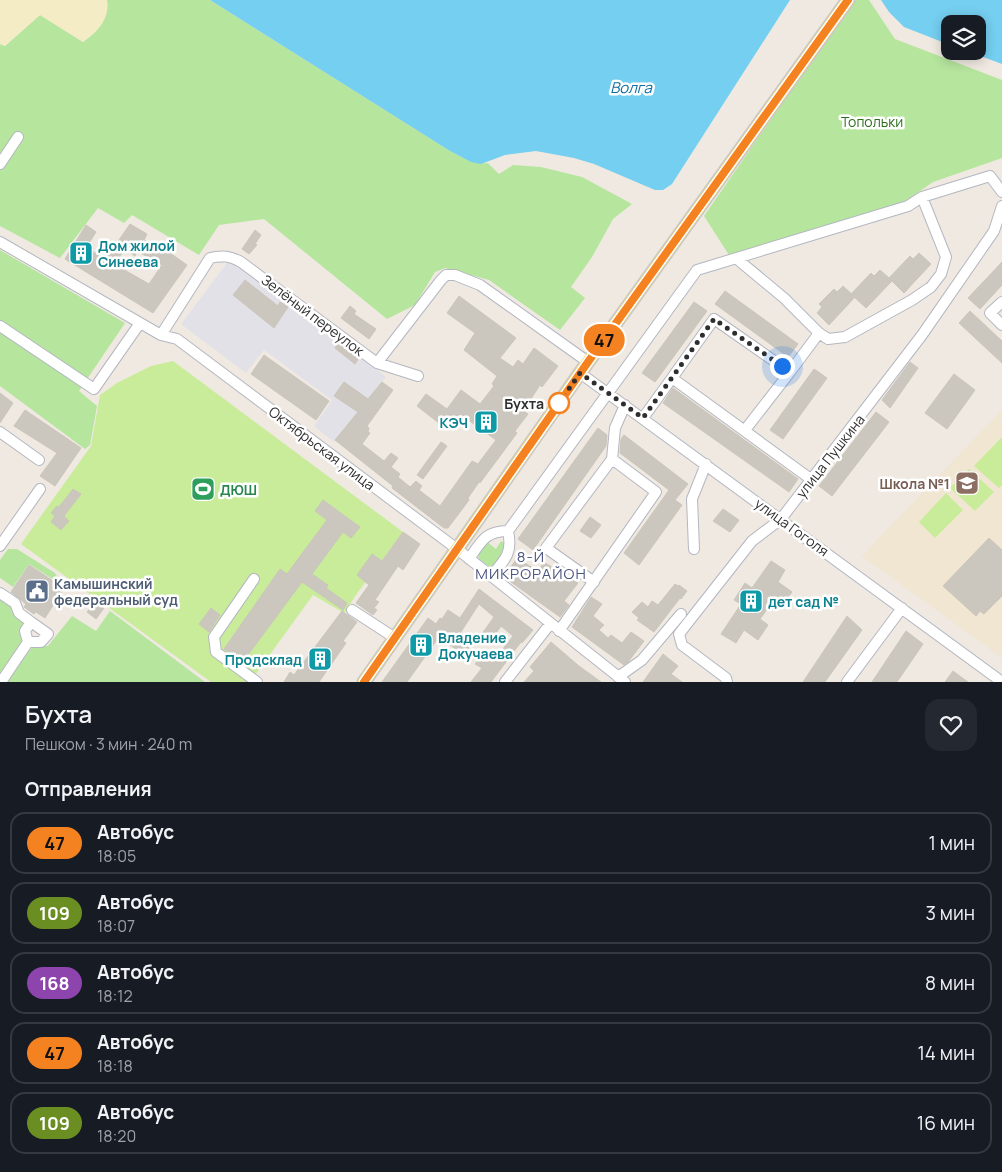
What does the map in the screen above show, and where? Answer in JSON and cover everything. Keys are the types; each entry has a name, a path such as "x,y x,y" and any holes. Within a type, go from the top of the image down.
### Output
{"main road":[{"path":"364,682 580,373 848,0"}],"street":[{"path":"0,164 18,137"},
{"path":"491,576 506,560 510,540 508,531 697,270 908,206 922,197 995,178 1002,192"},
{"path":"737,259 784,298 819,333 828,338 845,337 912,300 931,287 941,274 946,256 922,197"},
{"name":"улица Пушкина","path":"727,682 726,678 682,645 679,634 752,541 782,519 922,335 994,231 1002,206"},
{"name":"Октябрьская улица","path":"0,242 161,335 177,339 457,549 621,679"},
{"name":"Зелёный переулок","path":"161,335 210,258 220,256 232,257 377,363 418,376"},
{"path":"377,363 446,275 455,275 480,285 588,362"},
{"path":"1002,302 990,313 1002,325"},
{"path":"643,418 714,319 790,372"},
{"path":"0,326 94,389 140,323"},
{"path":"745,430 819,333"},
{"name":"улица Гоголя","path":"580,373 902,608 990,678 1002,682"},
{"path":"672,378 812,480"},
{"path":"594,582 546,548 612,459 615,428 625,405"},
{"path":"0,432 39,460"},
{"path":"505,682 594,582 656,492 612,459"},
{"path":"694,549 692,499 706,464"},
{"path":"0,546 40,489"},
{"path":"469,559 488,535 496,531 508,531"},
{"path":"254,579 214,637 216,652 257,682"},
{"path":"0,592 14,603 19,613 48,634 40,642 28,642"},
{"path":"847,682 902,608"},
{"path":"352,610 395,638"},
{"path":"621,679 642,660 681,614"},
{"path":"1,682 28,642 25,630 31,622"}],"shaded area":[{"path":"230,259 386,377 334,442 314,426 332,400 264,350 246,373 181,324"},
{"name":"Школа №1","path":"1002,410 1002,658 862,556"}],"green space":[{"path":"107,0 210,0 463,158 477,163 488,163 499,174 513,165 541,167 582,177 632,204 613,219 592,257 571,287 585,298 560,330 489,280 445,268 435,272 415,305 387,319 264,219 219,225 199,255 132,215 124,223 98,208 60,258 0,226 0,44 5,46 40,15 83,42 93,34 104,19"},
{"name":"Топольки","path":"854,0 869,0 895,39 941,57 941,60 950,60 1002,80 1002,158 933,182 904,202 729,255 704,216"},
{"path":"0,250 125,323 79,391 97,406 90,445 85,449 0,386"},
{"name":"ДЮШ","path":"173,361 403,532 344,613 313,595 250,682 211,682 21,544 91,446 100,395 117,383 151,366"},
{"path":"1002,437 1002,485 999,488 974,466"},
{"path":"969,469 994,492 975,511 950,488"},
{"path":"946,493 963,510 935,538 919,522"},
{"path":"501,541 506,544 501,561 490,567 479,559 478,555 487,542 496,549"},
{"path":"8,549 17,549 55,573 62,585 29,564 13,587 0,578 0,560"},
{"path":"0,597 11,604 12,613 26,623 26,642 0,682"},
{"path":"110,611 205,682 6,682 33,646 48,646 72,616 96,631"}],"sand":[{"path":"0,0 107,0 107,7 101,24 83,42 40,15 5,46 0,44"}],"water":[{"name":"Волга","path":"210,0 790,0 672,184 663,190 655,190 594,164 536,151 505,155 481,164 471,162 450,151"},
{"path":"881,0 1002,0 1002,64 986,58 986,15 941,15 941,41 904,27 889,12"}],"building":[{"path":"130,224 147,234 144,240 170,253 187,265 153,313 65,259 86,225 96,232 86,248 106,259","holes":["125,249 135,256 137,251 162,265 149,284 114,264"]},
{"path":"255,230 261,235 255,244 257,245 249,254 242,249"},
{"path":"919,253 931,264 904,293 892,281 866,308 851,294 871,273 874,276 880,270 889,278 910,256 913,259"},
{"path":"1002,262 1002,285 980,309 968,298"},
{"path":"245,280 278,306 280,302 288,307 274,328 233,295"},
{"path":"843,286 855,297 829,325 817,313 822,307 819,304 834,289 837,292"},
{"path":"725,291 798,344 788,357 715,304"},
{"path":"459,296 516,338 500,358 513,367 518,360 523,364 534,348 558,366 542,387 540,385 523,411 528,414 515,431 517,433 479,482 468,498 469,500 448,528 444,528 392,488 393,486 335,440 358,412 334,396 344,382 368,399 382,382 393,390 367,426 370,433 362,444 384,461 391,453 398,458 391,467 400,474 398,477 410,487 416,481 422,486 419,490 440,506 472,461 478,464 496,440 460,414 448,430 417,406 426,394 447,409 461,390 480,404 494,386 492,384 497,376 464,350 475,333 447,313"},
{"path":"694,302 707,311 655,382 642,373"},
{"path":"350,306 356,311 354,314 376,329 369,339 341,318"},
{"path":"970,311 1002,341 1002,363 959,323"},
{"path":"338,343 359,358 355,364 335,348"},
{"path":"264,355 329,401 316,420 251,374"},
{"path":"910,362 918,368 890,408 882,400"},
{"path":"814,369 827,378 783,439 770,430"},
{"path":"954,374 975,390 947,429 925,413"},
{"path":"673,388 798,479 789,492 663,403"},
{"path":"0,393 13,403 0,423"},
{"path":"25,410 81,448 55,486 40,476 57,453 14,426"},
{"path":"876,412 889,422 832,496 819,486"},
{"path":"598,428 607,435 606,446 533,550 518,539"},
{"path":"624,435 688,484 675,500 682,505 639,565 624,553 669,490 620,453 621,439"},
{"path":"441,442 447,446 423,479 417,475"},
{"path":"73,489 81,494 64,516 69,521 61,530 51,522 55,516 51,513 57,506 59,507"},
{"path":"323,500 360,527 351,538 343,532 312,574 328,585 326,588 347,603 343,610 302,582 242,663 224,649 280,569 287,574 327,520 315,511"},
{"path":"723,509 739,520 730,532 713,521"},
{"path":"590,517 601,525 591,538 580,531"},
{"path":"403,532 420,544 403,570 398,566 375,600 379,602 374,608 377,610 373,615 356,603 369,585 357,575 372,554 382,561"},
{"path":"989,538 1002,550 1002,596 984,614 980,611 976,616 943,586"},
{"path":"517,558 536,570 544,562 553,568 555,565 561,568 560,571 578,583 564,601 569,605 560,617 504,577"},
{"name":"дет сад №","path":"771,561 785,570 778,582 792,592 781,606 773,601 760,619 768,625 758,640 744,630 736,643 721,634 741,604 734,600 745,583 752,588"},
{"name":"Камышинский федеральный суд","path":"29,565 64,588 45,618 36,612 34,614 24,607 26,604 11,592"},
{"path":"675,584 687,591 654,632 637,620 639,618 632,612 642,602 648,607 652,601 658,605"},
{"path":"479,589 533,630 521,642 491,682 471,682 482,668 475,664 482,655 492,663 513,636 501,626 490,642 481,635 494,617 479,604 457,638 469,647 464,655 439,637 407,682 382,682 428,618 436,624 448,610 460,618"},
{"path":"591,597 602,604 593,616 604,625 599,630 608,638 611,635 622,643 631,632 644,641 624,665 572,627"},
{"path":"96,601 104,608 96,619 87,612"},
{"path":"211,608 220,615 209,632 199,624"},
{"name":"Продсклад","path":"342,611 357,622 343,641 346,643 319,682 284,682 290,672 294,675"},
{"path":"847,616 862,630 825,682 803,682"},
{"path":"906,631 923,644 897,682 872,682"},
{"path":"551,642 601,682 524,682 534,671 530,667"},
{"path":"663,654 678,666 671,674 682,682 643,682"},
{"path":"953,671 968,682 945,682"}],"bus line":[{"name":"47","path":"364,682 588,362 848,0"}],"place":[{"name":"Дом жилой Синеева","path":"81,253"},
{"name":"Бухта","path":"559,403"},
{"name":"КЭЧ","path":"486,422"},
{"name":"Школа №1","path":"967,483"},
{"name":"ДЮШ","path":"203,489"},
{"name":"Камышинский федеральный суд","path":"37,591"},
{"name":"дет сад №","path":"751,601"},
{"name":"Владение Докучаева","path":"421,645"},
{"name":"Продсклад","path":"320,659"}],"district":[{"name":"8-Й МИКРОРАЙОН","path":"531,564"}],"route":[{"path":"559,403 580,373 643,418 714,319 782,366"}]}
